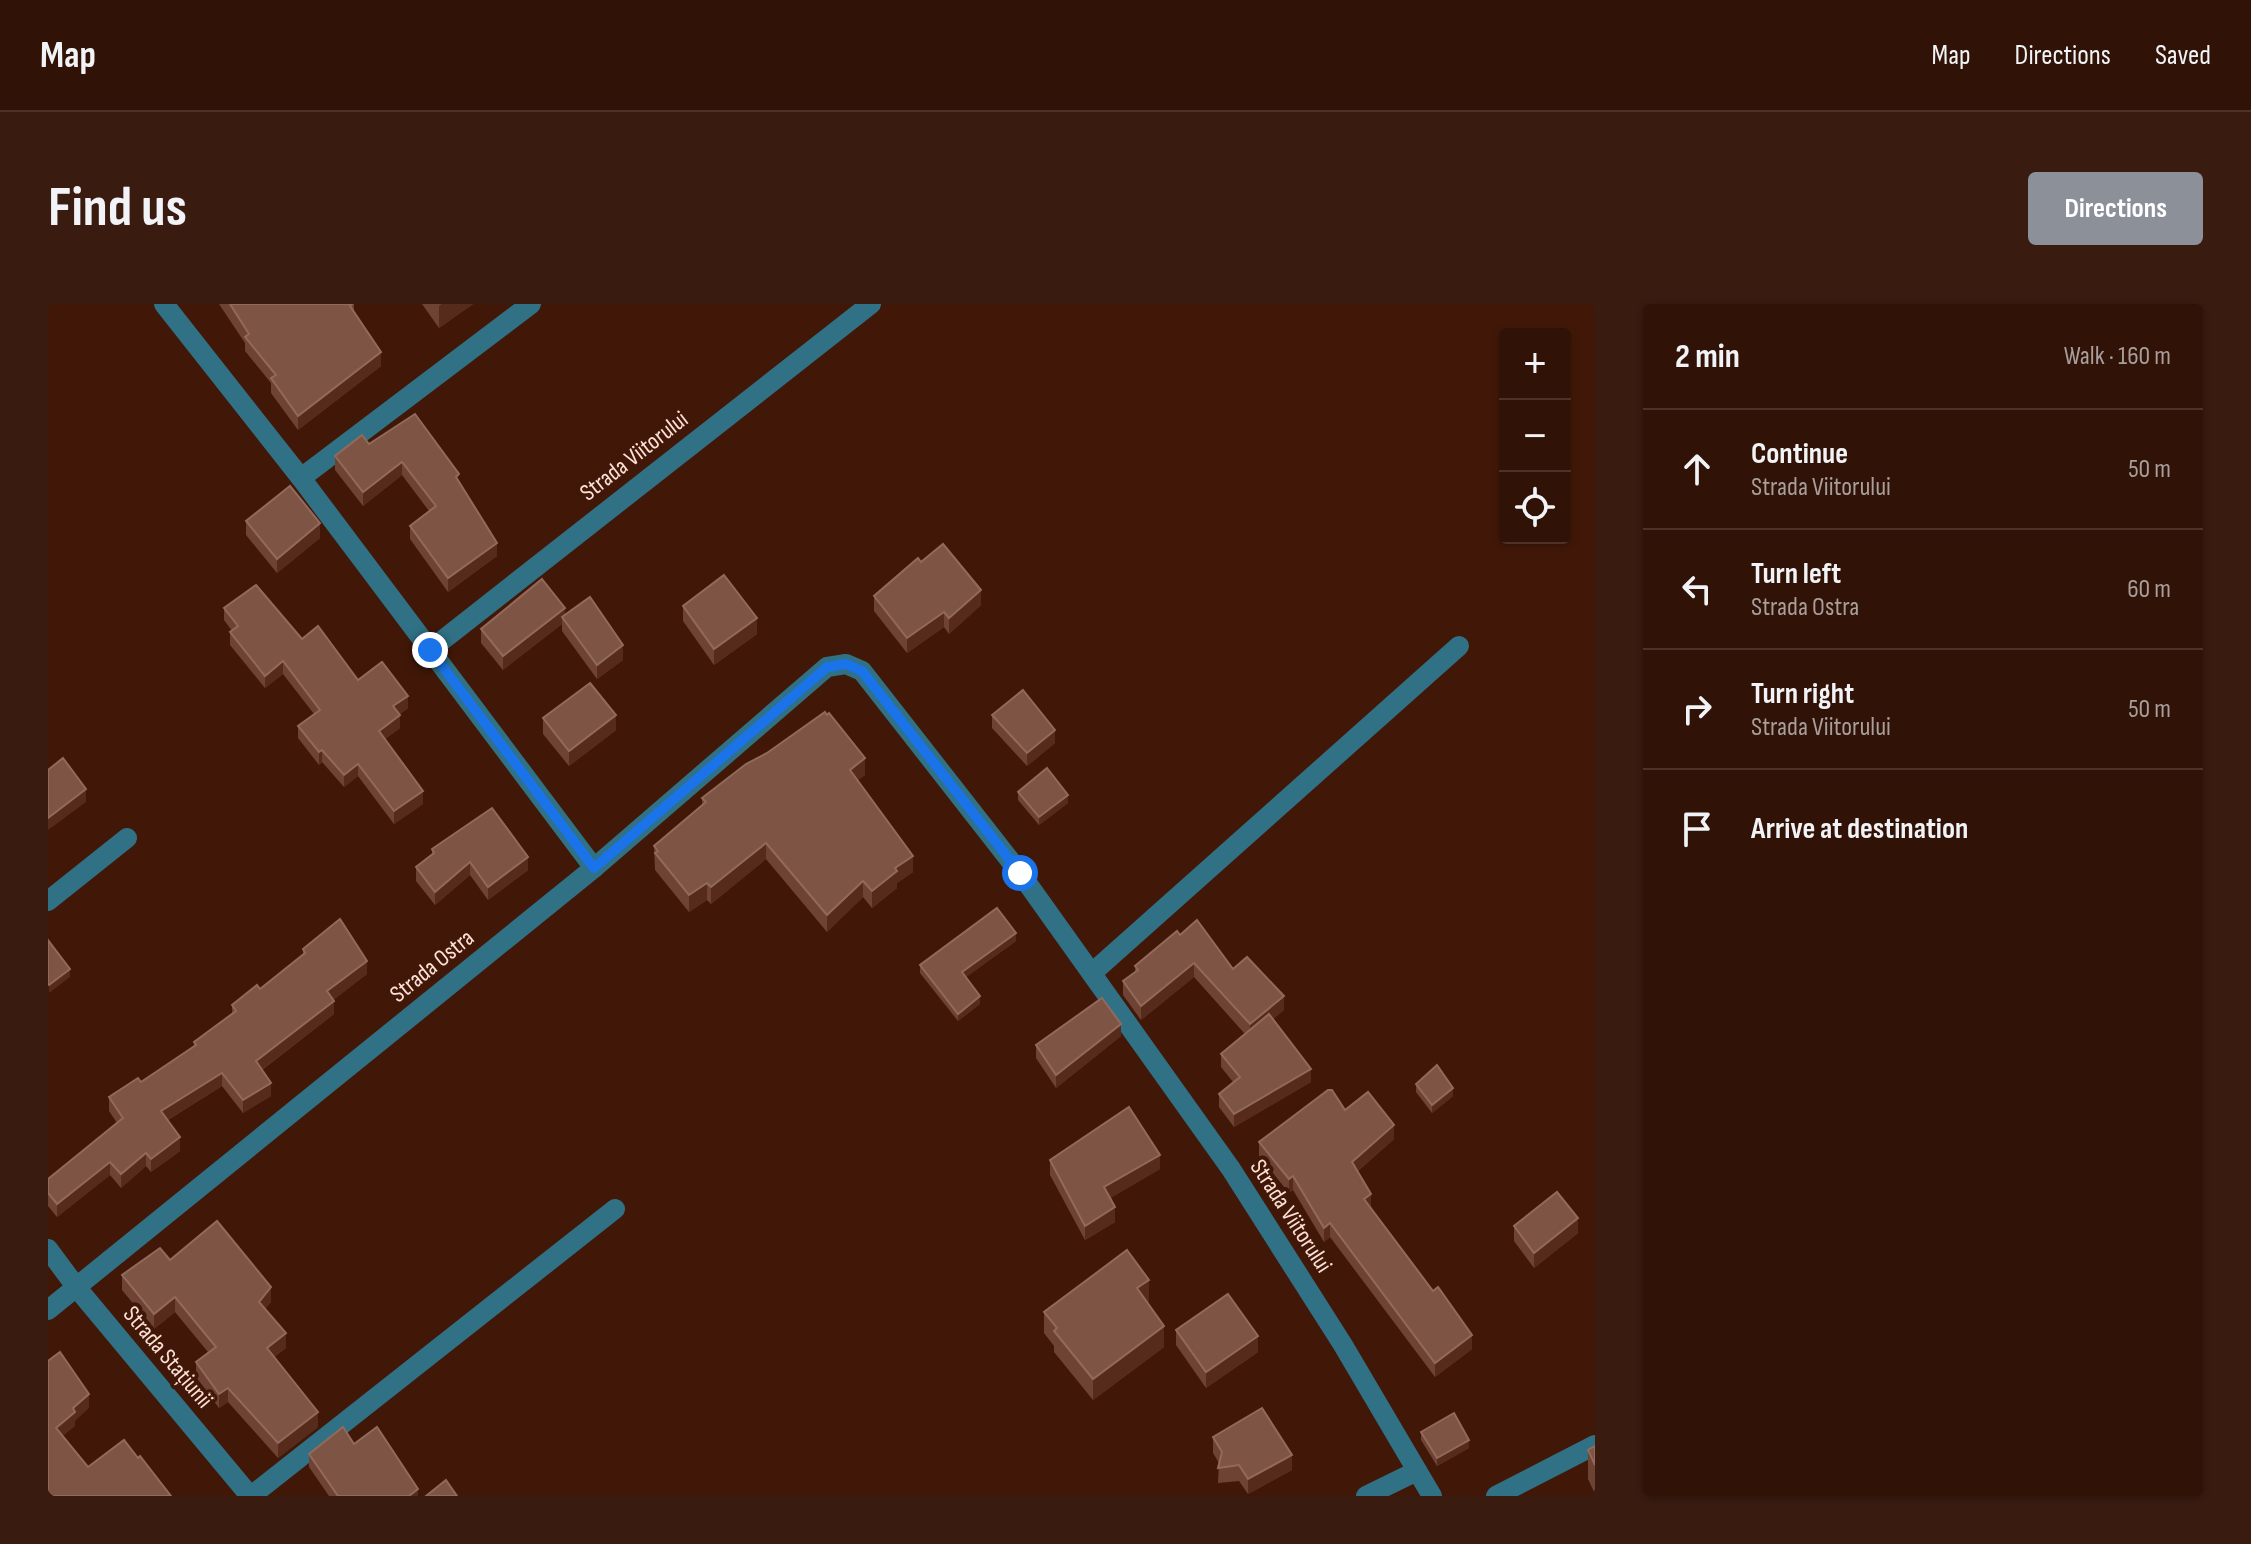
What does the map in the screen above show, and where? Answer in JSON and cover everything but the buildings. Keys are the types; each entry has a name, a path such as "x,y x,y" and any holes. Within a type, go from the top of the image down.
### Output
{"street":[{"path":"164,304 301,478 594,868"},
{"path":"301,478 531,304"},
{"name":"Strada Viitorului","path":"430,650 871,304"},
{"path":"1092,973 1459,646"},
{"name":"Strada Viitorului","path":"846,664 862,671 1020,873 1231,1169 1343,1345 1432,1496"},
{"name":"Strada Ostra","path":"48,1310 594,868 827,667 846,664"},
{"path":"48,901 127,838"},
{"path":"251,1496 615,1209"},
{"name":"Strada Stațiunii","path":"48,1249 251,1496"},
{"path":"1496,1496 1595,1445"},
{"path":"1366,1496 1417,1471"}],"route":[{"path":"430,650 594,868 827,667 846,664 862,671 1020,873"}]}
